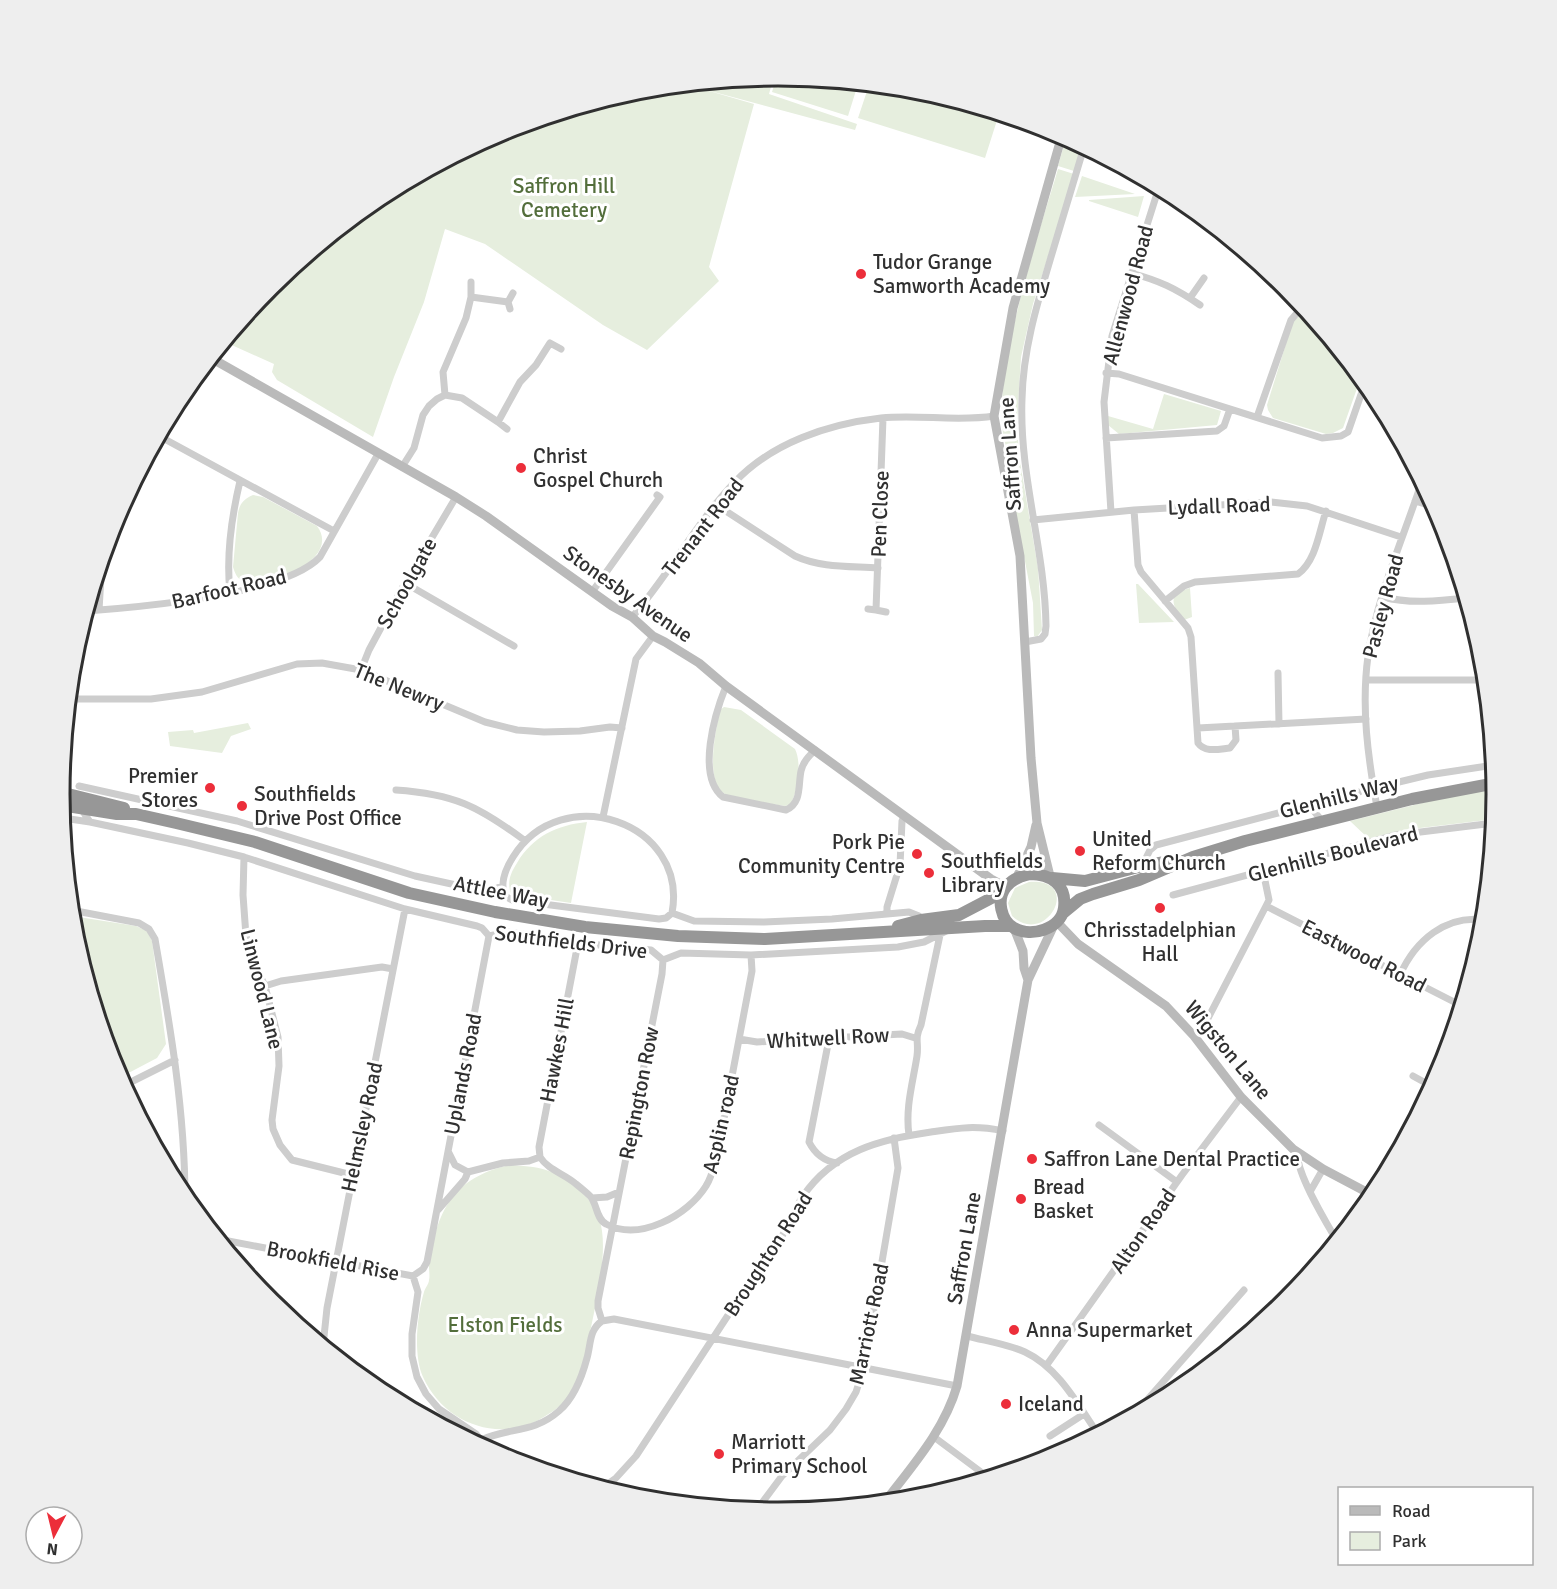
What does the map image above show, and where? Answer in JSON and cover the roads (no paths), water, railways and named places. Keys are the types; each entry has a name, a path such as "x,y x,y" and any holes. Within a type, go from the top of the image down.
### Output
{"highway":[{"name":"Glenhills Way","path":"1051,877 1085,881 1142,866 1193,857 1377,807 1486,785"},
{"name":"Attlee Way","path":"70,797 117,814 136,814 255,842 408,893 540,921 678,936 765,939 870,932 945,931 985,926 1013,927"},
{"name":"Attlee Way","path":"70,804 82,803"},
{"name":"Glenhills Way","path":"1058,920 1080,899 1139,880 1193,857"},
{"path":"1030,874 1051,877 1063,895 1058,920 1035,932 1013,927 1003,914 1001,907 1008,886 1030,874"},
{"name":"Attlee Way","path":"870,932 921,920 959,915 1008,886"}],"main road":[{"name":"Saffron Lane","path":"1051,877 1037,823 1031,758 1020,556 994,416 1013,308 1059,145"},
{"name":"Stonesby Avenue","path":"218,362 486,516 632,617 653,636 699,663 726,686 991,879 1008,886"},
{"name":"Saffron Lane","path":"1008,886 1031,847 1037,823"},
{"name":"Saffron Lane","path":"893,1493 934,1437 948,1411 957,1386 1028,980 1058,920"},
{"name":"Wigston Lane","path":"1058,920 1078,944 1166,1006 1194,1036 1241,1096 1280,1137 1323,1169 1365,1191"},
{"name":"Saffron Lane","path":"1013,927 1023,951 1024,968 1028,980"}],"street":[{"name":"Saffron Lane","path":"1025,642 1038,641 1046,631 1044,581 1025,465 1022,399 1025,362 1030,328 1082,155"},
{"name":"Allenwood Road","path":"1111,512 1104,402 1106,373 1112,336 1156,196"},
{"path":"1131,273 1160,281 1200,305"},
{"path":"1190,298 1204,278"},
{"path":"445,395 443,372 466,318 471,297 471,282"},
{"path":"471,297 509,306 513,293"},
{"path":"1257,417 1291,320 1297,313"},
{"path":"498,422 520,382 536,365 550,343 561,349"},
{"path":"1106,373 1119,374 1323,438 1341,436 1348,432 1361,393"},
{"path":"402,467 414,448 423,415 429,406 445,395 462,398 507,429"},
{"path":"1106,438 1216,430 1224,426 1230,409"},
{"name":"Trenant Road","path":"632,617 715,504 735,482 764,458 784,446 815,432 840,425 883,418 994,416"},
{"name":"Pen Close","path":"883,418 878,568 872,610 886,612"},
{"path":"165,440 334,531"},
{"name":"Barfoot Road","path":"95,610 129,609 184,602 261,585 302,571 320,558 378,454"},
{"path":"230,592 228,577 232,531 240,481"},
{"name":"Pasley Road","path":"1377,807 1366,719 1366,680 1372,635 1401,537 1418,492"},
{"path":"592,591 660,497 657,495"},
{"name":"Schoolgate","path":"361,670 369,650 405,583 456,497"},
{"path":"1415,501 1423,504"},
{"name":"Lydall Road","path":"1033,520 1134,510 1271,502 1306,506 1401,537"},
{"path":"715,504 807,562 878,568"},
{"path":"1134,510 1138,565 1141,572 1188,628 1191,637 1200,747 1208,750 1232,747 1236,740 1235,726"},
{"path":"1165,602 1184,586 1195,582 1298,574 1306,568 1311,559 1326,512"},
{"path":"405,583 514,646"},
{"path":"99,610 100,594"},
{"path":"1383,597 1394,600 1439,601 1458,599"},
{"path":"603,817 636,659 653,636"},
{"name":"The Newry","path":"77,699 151,699 202,692 297,664 322,663 361,670 486,722 517,730 544,732 622,728"},
{"path":"1278,674 1280,724"},
{"path":"1366,680 1477,680"},
{"path":"726,686 717,709 710,752 712,781 718,793 723,797 786,810 793,807 798,798 804,763 814,750"},
{"path":"1198,728 1366,719"},
{"path":"1374,788 1428,775 1485,766"},
{"name":"Southfields Drive","path":"78,786 244,823 415,876 488,892 502,886 505,896 512,900 659,919 666,918 672,913 694,921 832,919 909,912 919,916 921,920"},
{"path":"90,822 82,803 97,790"},
{"path":"396,790 426,792 463,802 493,817 524,840"},
{"path":"1142,866 1150,849 1156,845 1359,792"},
{"name":"Glenhills Boulevard","path":"1302,806 1313,810 1322,821"},
{"path":"887,914 900,865 904,816"},
{"path":"502,886 510,861 524,840 547,825 561,820 603,817 633,829 660,855 672,885 674,902 672,913"},
{"name":"Southfields Drive","path":"71,819 244,857 405,909 477,926 489,936 508,932 578,943 651,950 663,960 681,952 752,955 898,947 924,942 945,931"},
{"name":"Glenhills Boulevard","path":"1173,895 1396,836 1485,824"},
{"name":"Linwood Lane","path":"244,857 245,926 255,965 265,986 279,1050 278,1083 272,1120 276,1138 292,1160 301,1164 352,1174"},
{"path":"1194,1036 1204,1026 1269,900 1263,871"},
{"name":"Eastwood Road","path":"1266,906 1455,1003"},
{"name":"Helmsley Road","path":"324,1337 335,1263 405,909"},
{"path":"81,912 139,923 149,929 155,939 176,1060 185,1179"},
{"path":"1400,975 1414,950 1427,937 1443,926 1461,920 1475,920"},
{"path":"909,1135 908,1108 917,1052 915,1038 921,1024 936,948 945,931"},
{"name":"Uplands Road","path":"436,1211 489,936"},
{"name":"Hawkes Hill","path":"540,1157 539,1147 578,943"},
{"name":"Asplin road","path":"612,1226 637,1229 667,1221 692,1204 707,1185 717,1155 752,971 752,955"},
{"name":"Repington Row","path":"612,1226 663,960"},
{"path":"265,986 281,981 382,967 393,969"},
{"name":"Whitwell Row","path":"739,1039 757,1042 902,1034 915,1038"},
{"path":"829,1039 809,1142 818,1155 837,1163"},
{"path":"132,1082 176,1060"},
{"path":"1413,1076 1425,1083"},
{"name":"Alton Road","path":"1046,1366 1241,1096"},
{"path":"1099,1125 1178,1182"},
{"name":"Broughton Road","path":"611,1482 636,1456 753,1277 771,1255 804,1195 837,1163 862,1148 909,1135 973,1126 1003,1131"},
{"name":"Marriott Road","path":"763,1502 782,1476 830,1430 856,1392 864,1367 898,1168 894,1138"},
{"path":"448,1150 451,1161 468,1172 540,1157 545,1164 569,1179 592,1198 601,1220 612,1226 598,1301 602,1321"},
{"path":"1298,1152 1297,1158 1307,1187 1311,1190 1333,1234"},
{"path":"1311,1190 1323,1169"},
{"path":"468,1172 465,1179 436,1211 427,1262 423,1269 413,1276 418,1292 412,1334 412,1356 417,1377 426,1394 439,1409 476,1434"},
{"path":"592,1198 600,1199 619,1192"},
{"name":"Brookfield Rise","path":"230,1241 413,1276"},
{"path":"1148,1398 1244,1290"},
{"path":"487,1439 491,1436 522,1431 544,1423 561,1410 579,1383 592,1334 597,1324 614,1319 957,1386"},
{"path":"967,1336 1019,1350 1046,1366 1056,1376 1094,1428"},
{"path":"1050,1436 1084,1414"},
{"path":"934,1437 981,1472"}],"place":[{"name":"Tudor Grange Samworth Academy","path":"861,274"},
{"name":"Christ Gospel Church","path":"521,468"},
{"name":"Premier Stores","path":"210,788"},
{"name":"Southfields Drive Post Office","path":"242,806"},
{"name":"United Reform Church","path":"1080,851"},
{"name":"Pork Pie Community Centre","path":"917,854"},
{"name":"Southfields Library","path":"929,873"},
{"name":"Chrisstadelphian Hall","path":"1160,908"},
{"name":"Saffron Lane Dental Practice","path":"1032,1159"},
{"name":"Bread Basket","path":"1021,1199"},
{"name":"Anna Supermarket","path":"1014,1330"},
{"name":"Iceland","path":"1006,1404"},
{"name":"Marriott Primary School","path":"719,1454"}],"park label":[{"name":"Saffron Hill Cemetery","path":"564,198"},
{"name":"Elston Fields","path":"505,1325"}]}
